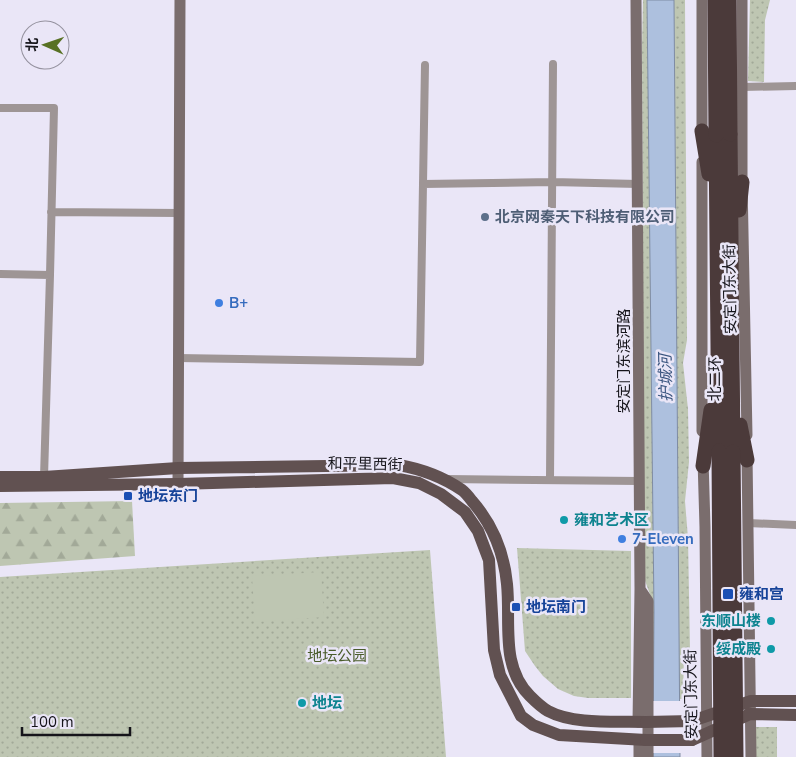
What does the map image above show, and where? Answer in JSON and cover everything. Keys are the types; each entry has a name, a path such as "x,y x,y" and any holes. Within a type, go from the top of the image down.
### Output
{"highway":[{"name":"北二环","path":"715,0 718,366 726,451 736,757"},
{"name":"北二环","path":"721,757 726,451 733,386 732,266 716,134 728,0"},
{"path":"732,266 742,182"},
{"path":"702,466 718,366"},
{"path":"733,386 747,460"}],"main road":[{"name":"和平里西街","path":"0,477 44,477 178,468 399,465 421,469 442,478 464,491 485,516 500,546 507,583 509,657 516,677 524,690 548,711 566,717 602,722 692,722 706,716"},
{"name":"和平里西街","path":"0,486 178,484 393,478 419,484 441,494 464,512 478,530 490,560 494,650 500,675 512,702 521,716 533,725 559,735 642,740 692,740 707,734"},
{"path":"706,716 750,701 796,701"},
{"path":"707,734 750,714 796,714"}],"street":[{"path":"178,484 180,0"},
{"name":"安定门东滨河路","path":"636,0 642,722"},
{"name":"安定门东大街","path":"702,0 702,47 716,134 702,466 707,757"},
{"name":"安定门东大街","path":"742,0 742,182 751,757"},
{"path":"702,47 742,47"},
{"path":"550,480 552,64"},
{"path":"178,358 420,362 424,65"},
{"path":"742,87 796,86"},
{"path":"0,108 54,108 44,477"},
{"path":"423,184 552,182 638,184"},
{"path":"51,212 179,213"},
{"path":"0,274 50,275"},
{"path":"442,478 639,482"},
{"path":"704,508 748,509"},
{"path":"748,523 796,525"},
{"path":"640,589 648,601 648,757"},
{"path":"639,757 642,740"}],"green space":[{"path":"643,0 685,0 687,340 683,363 688,409 689,462 685,501 688,538 690,651 684,652 683,699 652,698 651,597 644,578"},
{"path":"750,0 770,0 765,20 764,82 748,81"},
{"path":"132,501 135,556 0,566 0,503"},
{"path":"517,548 631,551 631,698 588,698 574,696 558,689 535,666 525,651"},
{"name":"地坛公园","path":"430,550 446,757 0,757 0,577"},
{"path":"321,572 324,617 255,622 252,576"},
{"path":"756,727 777,727 777,757 756,757"}],"water":[{"name":"护城河","path":"647,0 674,0 680,757 653,757 654,611"}],"pier":[{"path":"651,701 682,701 682,753 651,753"}],"place":[{"name":"北京网秦天下科技有限公司","path":"485,217"},
{"name":"B+","path":"219,303"},
{"name":"地坛东门","path":"128,496"},
{"name":"雍和艺术区","path":"564,520"},
{"name":"7-Eleven","path":"622,539"},
{"name":"雍和宫","path":"728,594"},
{"name":"地坛南门","path":"516,607"},
{"name":"东顺山楼","path":"771,621"},
{"name":"绥成殿","path":"771,649"},
{"name":"地坛","path":"302,703"}]}
